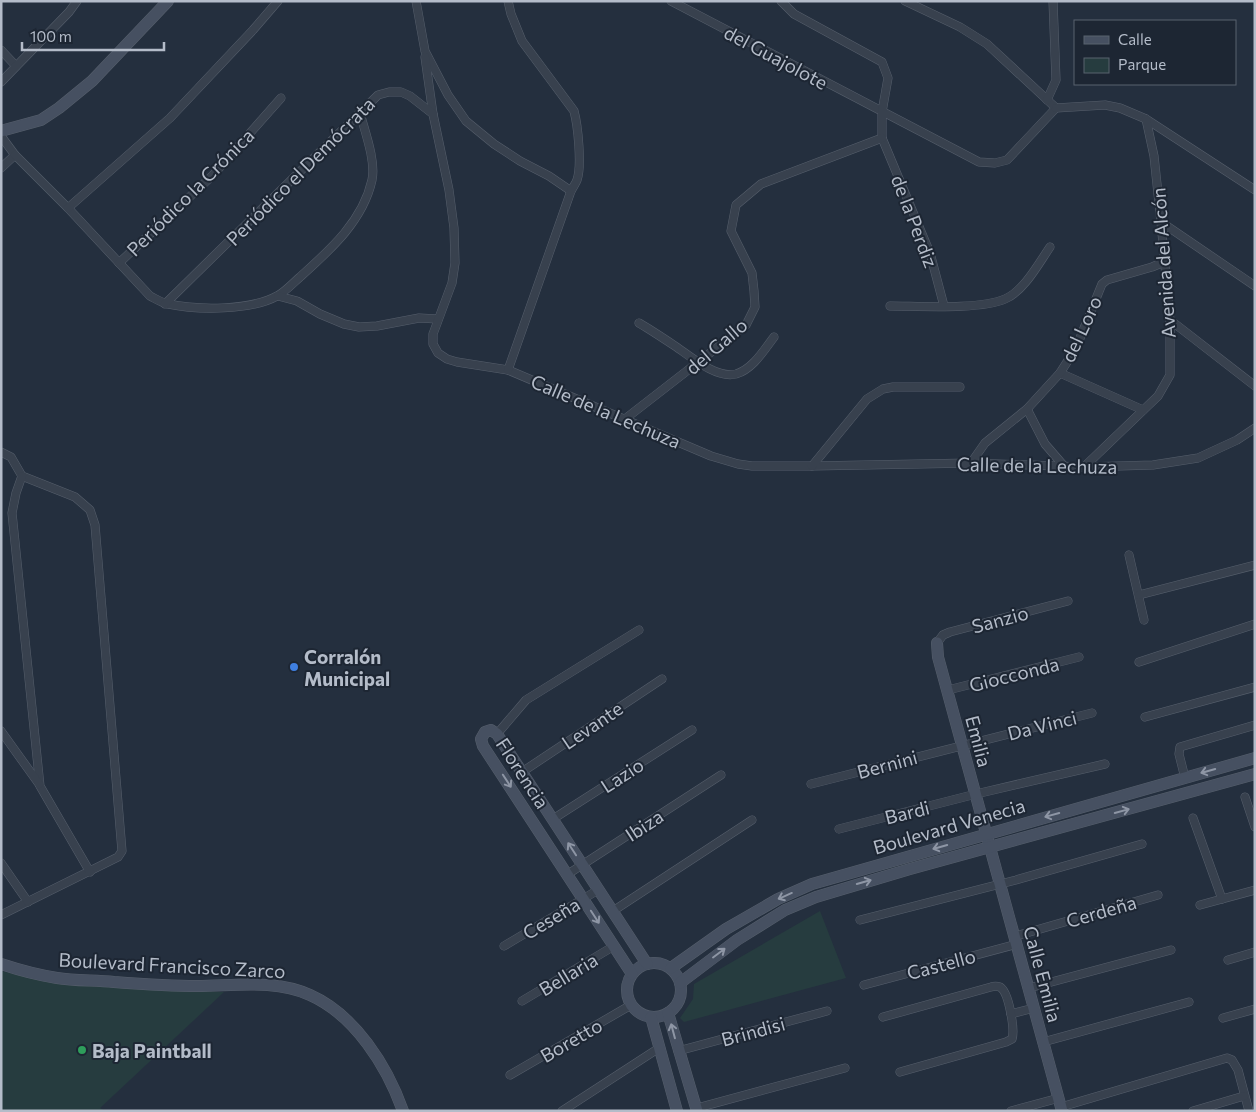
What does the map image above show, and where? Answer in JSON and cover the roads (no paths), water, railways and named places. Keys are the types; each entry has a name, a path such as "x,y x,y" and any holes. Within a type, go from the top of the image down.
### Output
{"street":[{"path":"1,82 69,12 77,1"},
{"path":"1,131 41,120 59,108 92,80 168,1"},
{"path":"68,208 170,118 278,1"},
{"path":"278,296 297,301 320,314 344,324 359,327 377,326 418,318 438,319 452,283 455,263 454,228 449,190 433,114 425,50 416,1"},
{"path":"508,1 522,41 574,111 578,160 577,180 508,370"},
{"name":"del Guajolote","path":"671,1 680,4 882,112"},
{"path":"781,1 794,14 882,62 888,78 882,112 882,138"},
{"path":"905,1 960,27 987,44 1056,108"},
{"path":"1047,100 1056,80 1056,38 1052,1"},
{"path":"1,50 16,66"},
{"path":"425,50 448,95 466,121 494,144 572,191"},
{"name":"Periódico el Demócrata","path":"166,304 378,95 389,92 401,92 410,96 433,114"},
{"name":"Periódico la Crónica","path":"119,263 213,175 281,98"},
{"path":"882,112 979,162 995,164 1007,160 1056,108 1105,104 1146,119 1255,190"},
{"path":"1,136 15,155 68,208 150,296 166,304 187,307 231,308 256,304 278,296 316,263 344,234 366,202 372,178 372,166 360,113"},
{"name":"Avenida del Alcón","path":"1084,467 1158,396 1170,376 1170,320 1161,222 1154,156 1146,119"},
{"name":"de la Perdiz","path":"882,138 930,253 944,306"},
{"name":"del Gallo","path":"625,418 746,325 755,307 752,273 731,231 736,206 761,184 882,138"},
{"path":"1,168 15,155"},
{"path":"1161,222 1255,286"},
{"path":"890,306 986,304 1006,299 1025,283 1050,247"},
{"name":"del Loro","path":"971,463 985,443 1027,409 1060,373 1076,348 1102,284 1108,280 1152,268 1164,262"},
{"name":"Calle de la Lechuza","path":"438,319 433,334 433,344 438,353 447,359 508,370 725,461 752,466 971,463 1084,467 1153,465 1198,458 1236,440 1255,428"},
{"path":"1170,320 1255,386"},
{"path":"639,323 698,362 720,373 734,374 745,370 774,337"},
{"path":"1060,373 1143,410"},
{"path":"812,466 867,400 883,389 893,387 960,387"},
{"path":"1027,409 1045,444 1064,466"},
{"path":"1,452 11,457 22,476 75,497 90,510 95,526 122,851 118,857 90,872 1,915"},
{"path":"22,476 12,513 40,786"},
{"path":"1129,554 1144,620"},
{"path":"1139,595 1255,565"},
{"name":"Sanzio","path":"937,643 943,635 950,632 1068,600"},
{"path":"1138,662 1255,624"},
{"path":"498,734 526,700 638,630"},
{"name":"Emilia","path":"937,643 938,657 990,847"},
{"name":"Giocconda","path":"948,690 1079,657"},
{"name":"Levante","path":"522,772 662,679"},
{"path":"1145,717 1255,687"},
{"name":"Da Vinci","path":"962,745 1092,713"},
{"path":"1185,778 1179,754 1180,747 1184,744 1255,725"},
{"name":"Florencia","path":"632,974 483,746 481,740 485,732 491,730 498,734 646,964"},
{"name":"Lazio","path":"553,819 692,730"},
{"path":"1,731 40,786 90,872"},
{"name":"Bernini","path":"811,784 962,745"},
{"name":"Boulevard Venecia","path":"671,968 726,929 778,899 804,888 987,833 1255,758"},
{"name":"Bardi","path":"839,829 1105,764"},
{"name":"Boulevard Venecia","path":"680,982 737,940 785,910 845,888 1255,774"},
{"name":"Ibiza","path":"568,874 720,775"},
{"path":"1245,797 1255,827"},
{"path":"1193,818 1222,899"},
{"path":"613,911 752,820"},
{"path":"860,920 1001,884 1142,844"},
{"name":"Calle Emilia","path":"990,847 1061,1105"},
{"path":"1,863 28,902"},
{"name":"Ceseña","path":"504,946 598,890"},
{"path":"1200,905 1255,890"},
{"name":"Cerdeña","path":"1016,940 1158,895"},
{"name":"Castello","path":"864,985 1016,940"},
{"name":"Bellaria","path":"522,1001 614,946"},
{"path":"1029,988 1171,950"},
{"path":"1228,960 1255,952"},
{"path":"656,963 671,968 680,982 681,991 675,1008 668,1013 651,1017 642,1014 631,1005 627,992 628,983 632,974 638,968 646,964 656,963"},
{"name":"Boulevard Francisco Zarco","path":"1,964 58,978 147,984 267,985 309,994 324,1002 356,1029 374,1053 388,1077 403,1111"},
{"path":"883,1017 991,986 998,986 1002,989 1011,1014 1014,1030 1012,1039 900,1072"},
{"path":"1043,1042 1189,1002"},
{"name":"Boretto","path":"510,1075 631,1005"},
{"path":"1011,1014 1034,1008"},
{"path":"1223,1018 1255,1009"},
{"name":"Brindisi","path":"678,1051 827,1011"},
{"path":"668,1013 697,1109 845,1068"},
{"path":"651,1017 673,1109"},
{"path":"562,1111 659,1048"},
{"path":"1011,1111 1061,1105 1227,1058 1232,1060 1238,1070 1249,1111"},
{"path":"1193,1111 1244,1096"}],"place":[{"name":"Corralón Municipal","path":"294,667"},
{"name":"Baja Paintball","path":"82,1050"}]}
